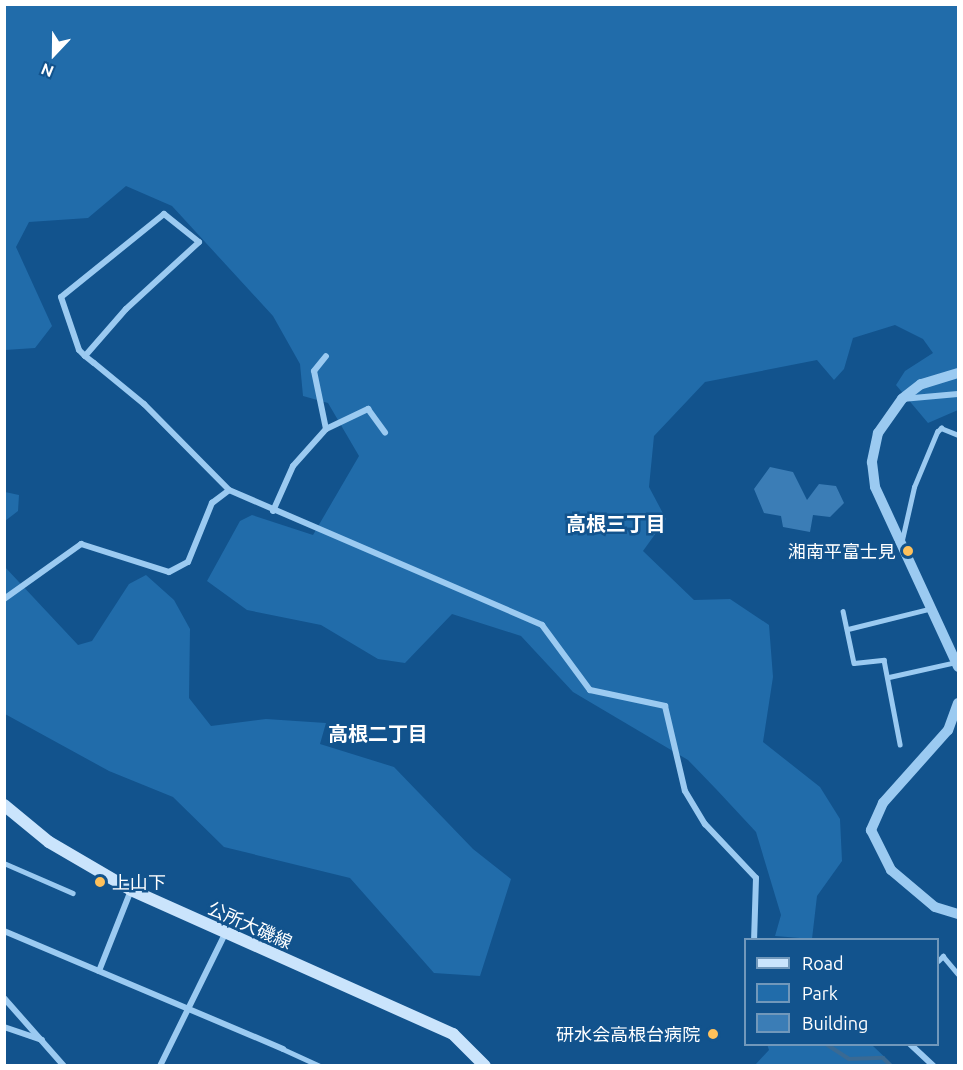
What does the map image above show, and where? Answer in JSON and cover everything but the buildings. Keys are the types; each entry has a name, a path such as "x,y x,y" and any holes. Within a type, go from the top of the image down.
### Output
{"main road":[{"name":"公所大磯線","path":"7,812 48,842 131,890 453,1034 483,1065"}],"street":[{"path":"85,356 126,309 199,242 165,214 61,297 85,356 144,404 229,490 542,626 590,690 665,706 685,791 705,824 756,879 754,938"},
{"path":"326,356 314,371 326,429"},
{"path":"957,664 875,487 872,462 878,432 902,399 921,384 958,373"},
{"path":"902,399 958,394"},
{"path":"273,511 293,466 326,429 369,409 385,432"},
{"path":"4,599 81,544 169,572 188,562 212,503 229,490"},
{"path":"958,703 948,730 882,803 871,830 891,870 935,907 958,914"},
{"path":"99,971 131,890"},
{"path":"4,931 283,1049"},
{"path":"160,1065 225,934"},
{"path":"4,998 64,1065"},
{"path":"4,1027 43,1041"},
{"path":"912,1046 934,1065"}],"lane":[{"path":"902,545 914,488 937,432 941,428 958,435"},
{"path":"848,629 932,608"},
{"path":"843,611 854,663 884,660 900,744"},
{"path":"889,677 957,664"},
{"path":"4,863 74,893"},
{"path":"939,960 943,956 958,974"},
{"path":"283,1049 320,1065"}],"green space":[{"path":"5,5 958,5 958,410 928,423 896,385 905,371 933,353 923,339 895,325 853,338 844,369 834,380 817,360 705,382 654,436 649,487 666,519 643,551 694,600 730,599 769,625 773,677 763,742 820,787 840,819 842,861 817,896 812,938 775,936 781,915 756,832 716,789 688,760 573,692 521,636 452,614 405,663 378,659 321,625 247,610 207,581 240,521 252,515 313,535 359,456 328,403 303,396 300,364 273,316 172,206 126,186 88,218 29,222 16,247 52,326 35,348 5,350"},
{"path":"5,492 19,495 18,511 5,521"},
{"path":"4,566 78,645 92,641 129,584 146,575 174,600 190,629 189,698 211,726 266,719 326,723 320,744 394,767 473,849 511,879 480,976 434,973 350,878 224,847 173,797 109,771 5,714"},
{"path":"768,1046 873,1046 893,1065 755,1065 769,1050"}],"waterway":[{"path":"829,1046 849,1059 883,1058 891,1066"}],"place":[{"name":"湘南平富士見","path":"908,551"},
{"name":"上山下","path":"100,882"},
{"name":"研水会高根台病院","path":"713,1034"}],"district":[{"name":"高根三丁目","path":"616,523"},
{"name":"高根二丁目","path":"378,733"}]}
